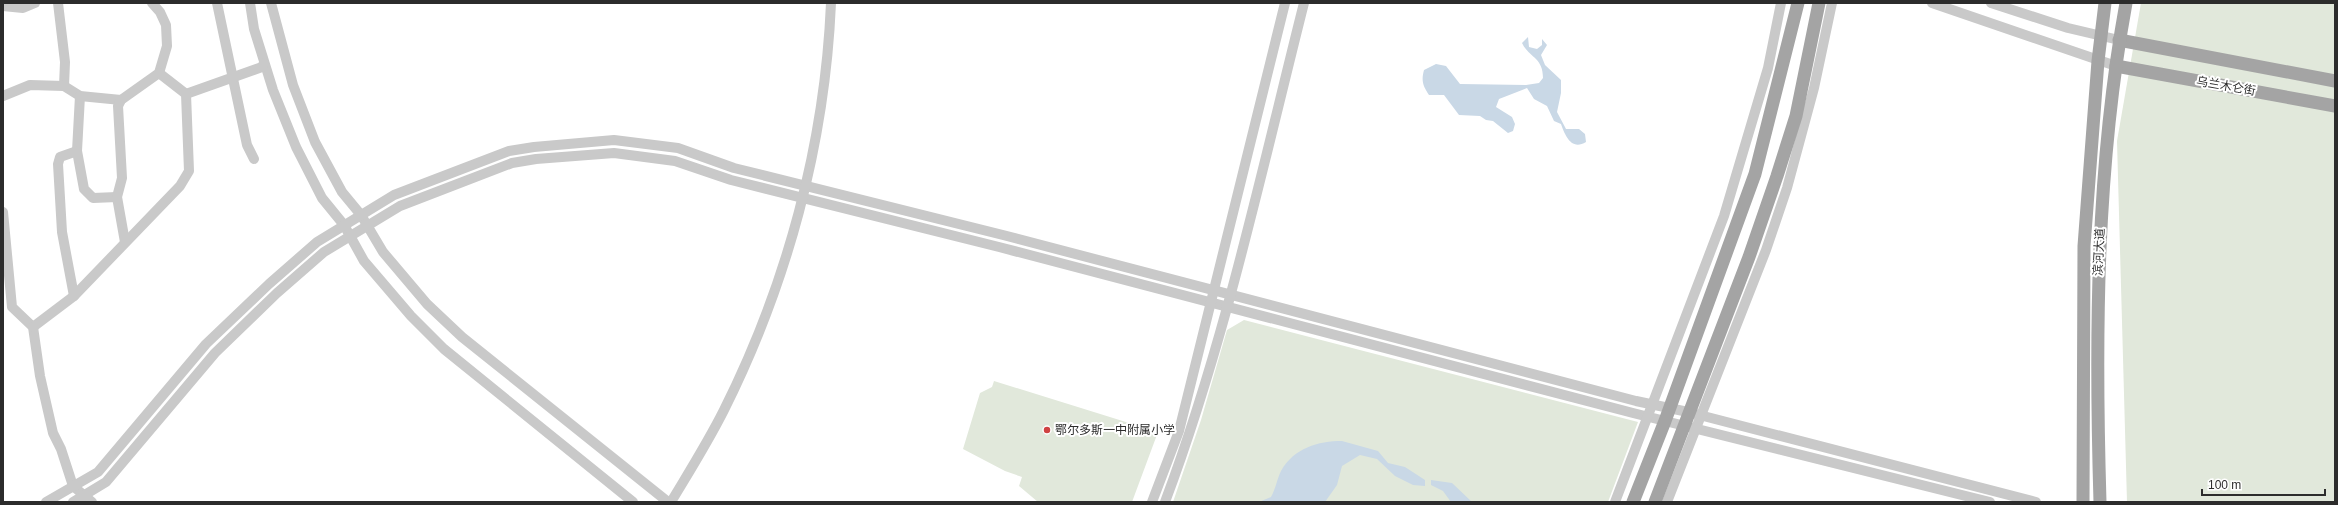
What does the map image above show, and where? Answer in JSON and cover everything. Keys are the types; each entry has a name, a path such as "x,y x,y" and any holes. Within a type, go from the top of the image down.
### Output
{"main road":[{"path":"1633,502 1755,174 1798,3"},
{"path":"1654,502 1690,427 1778,176 1796,116 1819,3"},
{"name":"滨河大道","path":"2083,502 2084,246 2100,36 2105,3"},
{"name":"滨河大道","path":"2100,502 2096,376 2098,277 2109,122 2119,40 2126,3"},
{"name":"乌兰木仑街","path":"2119,40 2335,81"},
{"name":"乌兰木仑街","path":"2116,66 2335,106"}],"street":[{"path":"3,6 23,8 35,3"},
{"path":"58,3 65,62 64,86"},
{"path":"125,242 122,237 117,197 122,178 118,106 121,100 159,73 167,46 166,25 160,12 152,3"},
{"path":"217,3 247,145 254,159"},
{"path":"250,3 254,29 264,63 273,90 296,147 322,198 344,225 364,261 411,316 444,349 633,502"},
{"path":"271,3 292,85 316,142 342,192 361,215 388,258 428,304 462,337 670,502 724,411 754,344 803,198 824,77 831,3"},
{"path":"1152,502 1179,431 1215,291 1285,3"},
{"path":"1165,502 1191,434 1230,295 1304,3"},
{"path":"1615,502 1646,417 1652,405 1724,216 1768,68 1781,3"},
{"path":"1694,413 1766,250 1787,188 1814,88 1832,3"},
{"path":"1932,3 2116,66"},
{"path":"1991,3 2068,28 2119,40"},
{"path":"186,94 262,67 264,63"},
{"path":"33,327 74,296 180,186 189,171 186,94 159,73"},
{"path":"3,96 30,85 64,86 80,96 121,100"},
{"path":"80,96 77,151 84,190 93,198 117,197"},
{"path":"46,502 98,472 206,344 269,284 317,242 394,195 509,151 534,146 614,140 678,148 734,168 1652,405 1666,415 1690,427 1990,502"},
{"path":"74,296 62,232 58,164 60,157 77,151"},
{"path":"73,502 106,482 221,347 277,293 324,252 400,206 512,163 536,159 614,153 675,161 731,180 1212,303 1646,417 1694,413 2036,502"},
{"path":"3,212 12,307 33,327 40,376 53,434 61,449 73,486 92,502"},
{"path":"1667,502 1690,427"}],"shaded area":[{"path":"2141,3 2335,3 2335,502 2127,502 2117,141"},
{"path":"1244,320 1638,422 1608,502 1173,502 1201,420 1227,330"},
{"name":"鄂尔多斯一中附属小学","path":"994,381 1158,432 1132,502 1038,502 1019,486 1022,477 1005,471 963,449 980,393 992,387"}],"water":[{"path":"1528,37 1529,47 1537,49 1542,45 1542,39 1547,45 1541,55 1545,65 1561,80 1561,93 1557,112 1566,129 1579,129 1585,134 1586,142 1576,145 1569,140 1564,133 1561,124 1554,121 1547,106 1534,99 1527,88 1499,99 1496,107 1512,117 1515,124 1513,131 1508,133 1493,121 1486,120 1480,116 1459,115 1444,95 1429,95 1425,89 1423,83 1424,70 1436,64 1446,66 1460,84 1526,85 1539,83 1543,78 1541,66 1522,43"},
{"path":"1342,441 1378,451 1388,463 1405,467 1425,480 1425,486 1413,485 1395,476 1377,459 1360,455 1342,466 1337,485 1325,502 1259,502 1271,497 1278,477 1286,463 1300,451 1307,447 1324,442"},
{"path":"1431,480 1452,483 1472,502 1451,502 1443,491 1431,485"}],"place":[{"name":"鄂尔多斯一中附属小学","path":"1047,430"}]}
